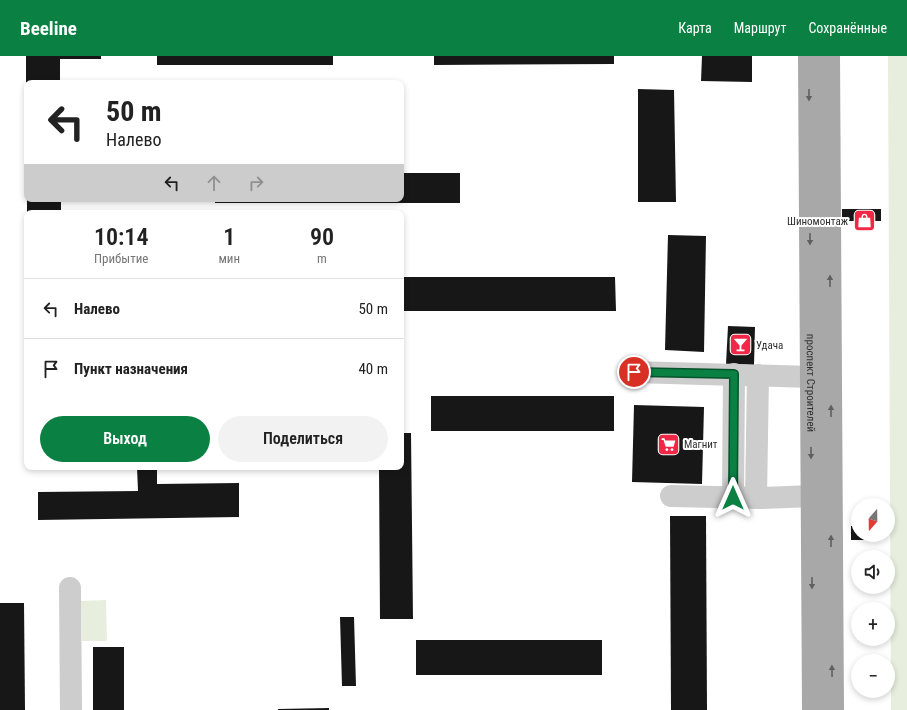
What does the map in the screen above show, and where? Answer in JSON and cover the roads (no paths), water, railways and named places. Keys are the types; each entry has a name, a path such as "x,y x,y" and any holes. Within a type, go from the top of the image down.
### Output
{"main road":[{"name":"проспект Строителей","path":"809,56 813,710"},
{"name":"проспект Строителей","path":"829,56 833,710"}],"lane":[{"path":"634,372 811,377"},
{"path":"733,498 734,374"},
{"path":"756,498 758,375"},
{"path":"671,496 733,498 812,496"},
{"path":"70,588 71,710"}],"place":[{"name":"Шиномонтаж","path":"864,221"},
{"name":"Удача","path":"741,345"},
{"name":"Магнит","path":"668,444"}]}
